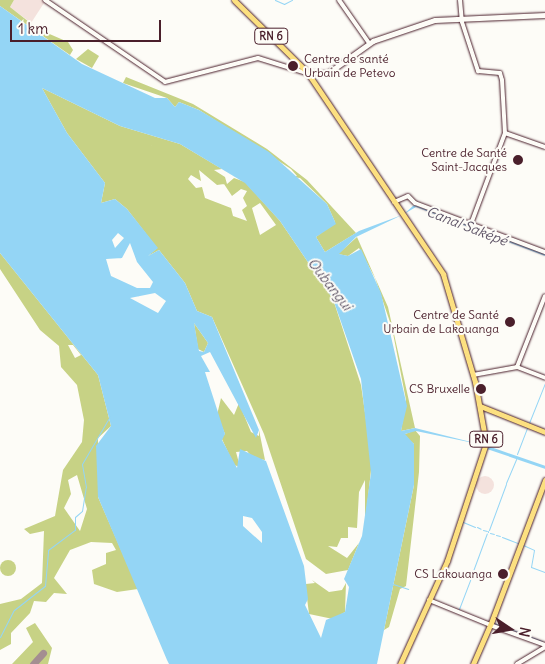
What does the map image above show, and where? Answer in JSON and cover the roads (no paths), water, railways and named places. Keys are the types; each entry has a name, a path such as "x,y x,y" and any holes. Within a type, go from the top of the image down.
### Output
{"main road":[{"name":"RN 6","path":"234,0 307,73 445,277 473,374 480,406 484,411 486,443 429,600 400,664"},
{"path":"307,73 330,72 369,43 424,23 462,18 545,15"},
{"path":"484,411 545,432"},
{"path":"473,664 545,480"}],"street":[{"path":"45,0 170,83 258,58 307,73"},
{"path":"339,0 369,43"},
{"path":"460,0 462,18 478,72 502,75 505,133 471,224"},
{"path":"505,133 545,147"},
{"path":"394,202 408,196 471,224 545,252"},
{"path":"517,367 545,296"},
{"path":"473,374 517,367 545,378"},
{"path":"429,600 545,646"},
{"path":"517,664 545,646"}],"water":[{"name":"Oubangui","path":"0,6 82,64 155,98 167,98 175,107 179,102 199,110 269,152 327,204 336,224 316,237 325,252 359,231 402,215 356,237 339,254 348,256 361,249 381,293 407,406 401,431 415,428 483,445 416,431 405,434 414,444 414,485 377,664 169,664 98,497 96,446 111,426 98,375 0,253","holes":["42,88 120,126 180,144 245,183 280,221 333,299 361,379 371,473 362,536 344,579 349,587 345,612 326,620 321,638 305,605 308,599 304,566 266,461 240,449 237,468 222,440 225,434 205,372 210,372 201,356 210,352 256,438 259,430 212,317 197,311 185,283 159,250 148,256 158,248 127,209 115,199 101,203 105,183 67,133","118,233 124,238 115,248 112,240","130,243 137,262 153,282 150,288 137,288 111,276 106,259 122,258","155,293 166,301 158,313 130,298","194,323 208,343 204,352 199,351","243,516 252,518 262,532 262,543 243,526"]},
{"name":"Canal Saképé","path":"414,205 545,253 545,256 416,207 404,214"}],"waterway":[{"path":"275,0 284,4 292,0"},
{"path":"529,423 545,383"},
{"path":"0,637 14,610 45,586 48,550 75,530 75,517 82,511 86,487 82,464 110,416"},
{"path":"517,454 527,428"},
{"path":"487,447 545,467"},
{"path":"506,483 516,459"},
{"path":"489,530 506,484"},
{"path":"463,522 475,527"},
{"path":"477,527 481,529"},
{"path":"483,530 487,531"},
{"path":"473,571 487,533"},
{"path":"490,533 494,534"},
{"path":"496,535 500,536"},
{"path":"502,537 518,543"},
{"path":"523,545 534,550 531,567 545,572"},
{"path":"459,609 473,572"},
{"path":"393,584 408,589"},
{"path":"494,623 542,641"}],"place":[{"name":"Centre de santé Urbain de Petevo","path":"293,66"},
{"name":"Centre de Santé Saint-Jacques","path":"518,160"},
{"name":"Centre de Santé Urbain de Lakouanga","path":"510,322"},
{"name":"CS Bruxelle","path":"481,389"},
{"name":"CS Lakouanga","path":"503,574"}]}
